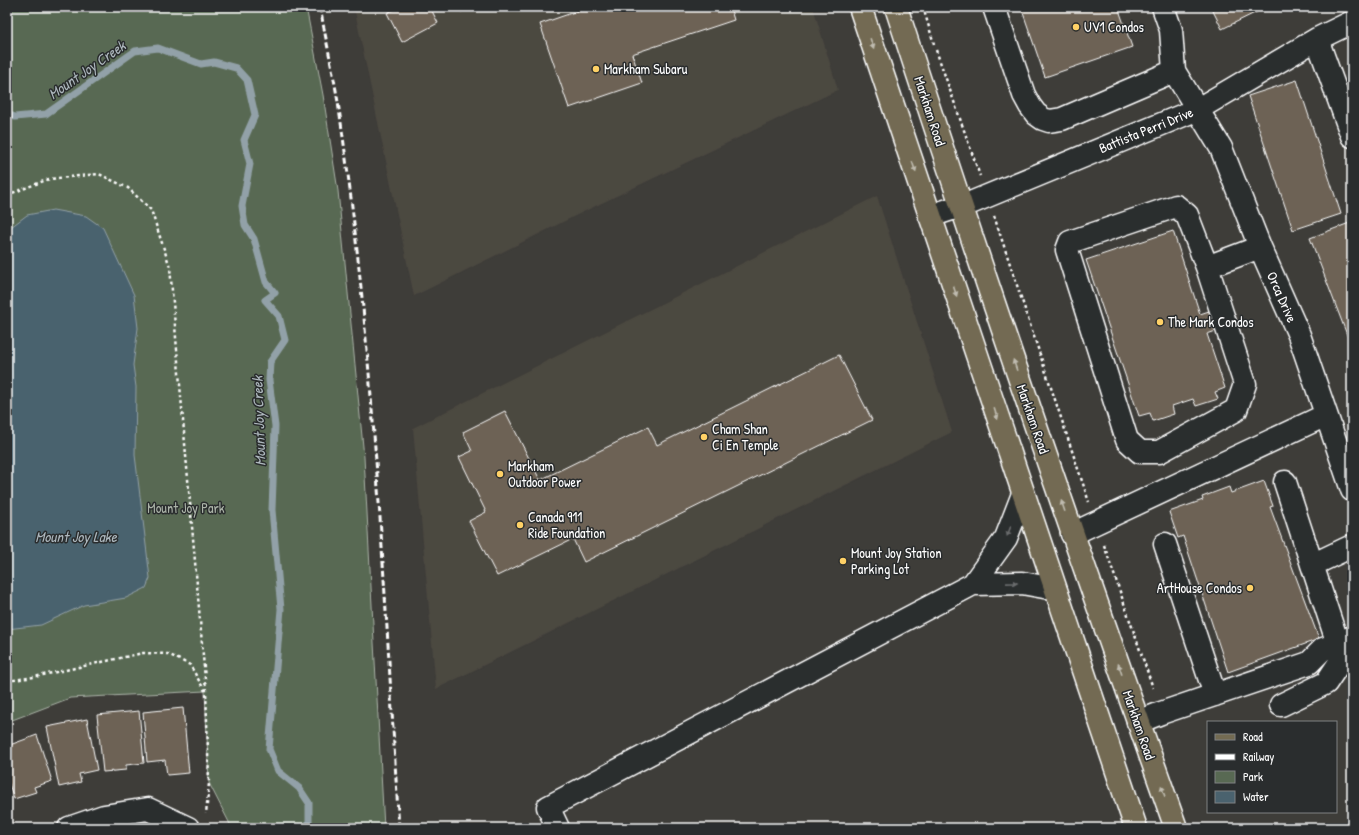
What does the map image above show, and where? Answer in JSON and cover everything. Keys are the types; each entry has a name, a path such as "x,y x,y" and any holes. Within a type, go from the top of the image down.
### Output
{"main road":[{"path":"860,7 1136,828"},
{"name":"Markham Road","path":"896,7 961,206 1072,534 1176,828"}],"street":[{"path":"994,7 1024,95 1036,114 1043,119 1049,120 1062,119 1174,71 1171,30 1163,7"},
{"name":"Battista Perri Drive","path":"930,216 961,206 1198,108 1317,39 1352,22"},
{"path":"1317,39 1352,136"},
{"name":"Orca Drive","path":"1174,71 1198,108 1221,148 1260,247 1299,335 1352,490"},
{"path":"1176,206 1187,215 1207,267 1245,384 1236,410 1159,452 1140,452 1128,440 1067,250 1070,242 1176,206"},
{"path":"1207,267 1260,247"},
{"path":"1072,534 1326,415"},
{"path":"1281,705 1326,684 1340,662 1345,640 1312,565 1285,482"},
{"path":"558,828 548,807 972,584 1006,538 1023,494"},
{"path":"1164,544 1215,695"},
{"path":"1312,565 1352,546"},
{"path":"972,584 1022,583 1055,589"},
{"path":"1138,722 1309,663 1323,649 1345,640"},
{"path":"68,828 104,816 148,809 197,824"}],"path":[{"path":"923,7 935,46 978,168"},
{"path":"7,195 49,179 99,174 128,188 151,210 170,267 206,691 209,783 197,824"},
{"path":"7,681 34,677 143,653 168,654 190,665 206,691"}],"shaded area":[{"path":"354,7 813,7 838,90 583,212 414,296"},
{"path":"877,196 952,432 436,689 413,428"}],"green space":[{"name":"Mount Joy Park","path":"7,7 306,7 323,95 338,191 364,457 384,828 232,828 209,783 205,691 70,698 7,722"}],"water":[{"name":"Mount Joy Lake","path":"53,210 86,216 103,228 134,295 138,328 133,365 136,387 135,455 150,578 146,588 126,598 84,605 41,625 7,629 7,230 27,215"}],"building":[{"path":"400,7 430,7 438,23 402,42 387,13"},
{"path":"458,7 472,7 461,12"},
{"name":"Markham Subaru","path":"589,7 730,7 734,20 632,54 642,83 569,108 540,24"},
{"name":"UV1 Condos","path":"1021,7 1118,7 1132,47 1045,77"},
{"path":"1211,7 1267,7 1222,29"},
{"path":"1297,80 1341,214 1293,230 1248,96"},
{"path":"1352,222 1352,348 1310,238"},
{"name":"The Mark Condos","path":"1173,231 1200,314 1209,311 1216,331 1207,334 1225,388 1215,392 1218,399 1196,406 1193,399 1172,406 1174,414 1153,421 1150,413 1139,416 1086,260"},
{"path":"839,355 872,420 584,562 573,539 497,576 469,521 486,512 459,457 472,451 463,432 505,411 540,480 648,427 657,445"},
{"name":"ArtHouse Condos","path":"1264,481 1273,506 1270,507 1319,639 1228,672 1183,536 1178,538 1169,512 1203,500 1202,497 1229,487 1231,493"},
{"path":"183,708 189,773 167,775 165,760 147,762 143,712"},
{"path":"139,711 144,763 126,765 126,770 103,772 97,715"},
{"path":"87,719 97,770 79,774 81,782 59,787 47,727"},
{"path":"37,735 52,781 34,787 36,792 14,799 7,778 7,746"}],"waterway":[{"name":"Mount Joy Creek","path":"7,114 15,117 46,114 135,51 158,48 201,64 214,62 236,68 247,80 255,115 244,140 250,164 242,206 245,225 254,239 266,282 275,293 265,300 279,316 285,340 270,362 269,380 275,426 272,510 281,609 269,749 278,771 299,788 309,803 309,828"}],"railway":[{"path":"320,7 339,109 361,288 383,558 399,828"}],"place":[{"name":"UV1 Condos","path":"1076,27"},
{"name":"Markham Subaru","path":"596,69"},
{"name":"The Mark Condos","path":"1160,322"},
{"name":"Cham Shan Ci En Temple","path":"704,437"},
{"name":"Markham Outdoor Power","path":"500,474"},
{"name":"Canada 911 Ride Foundation","path":"520,525"},
{"name":"Mount Joy Station Parking Lot","path":"843,561"},
{"name":"ArtHouse Condos","path":"1250,588"}]}
